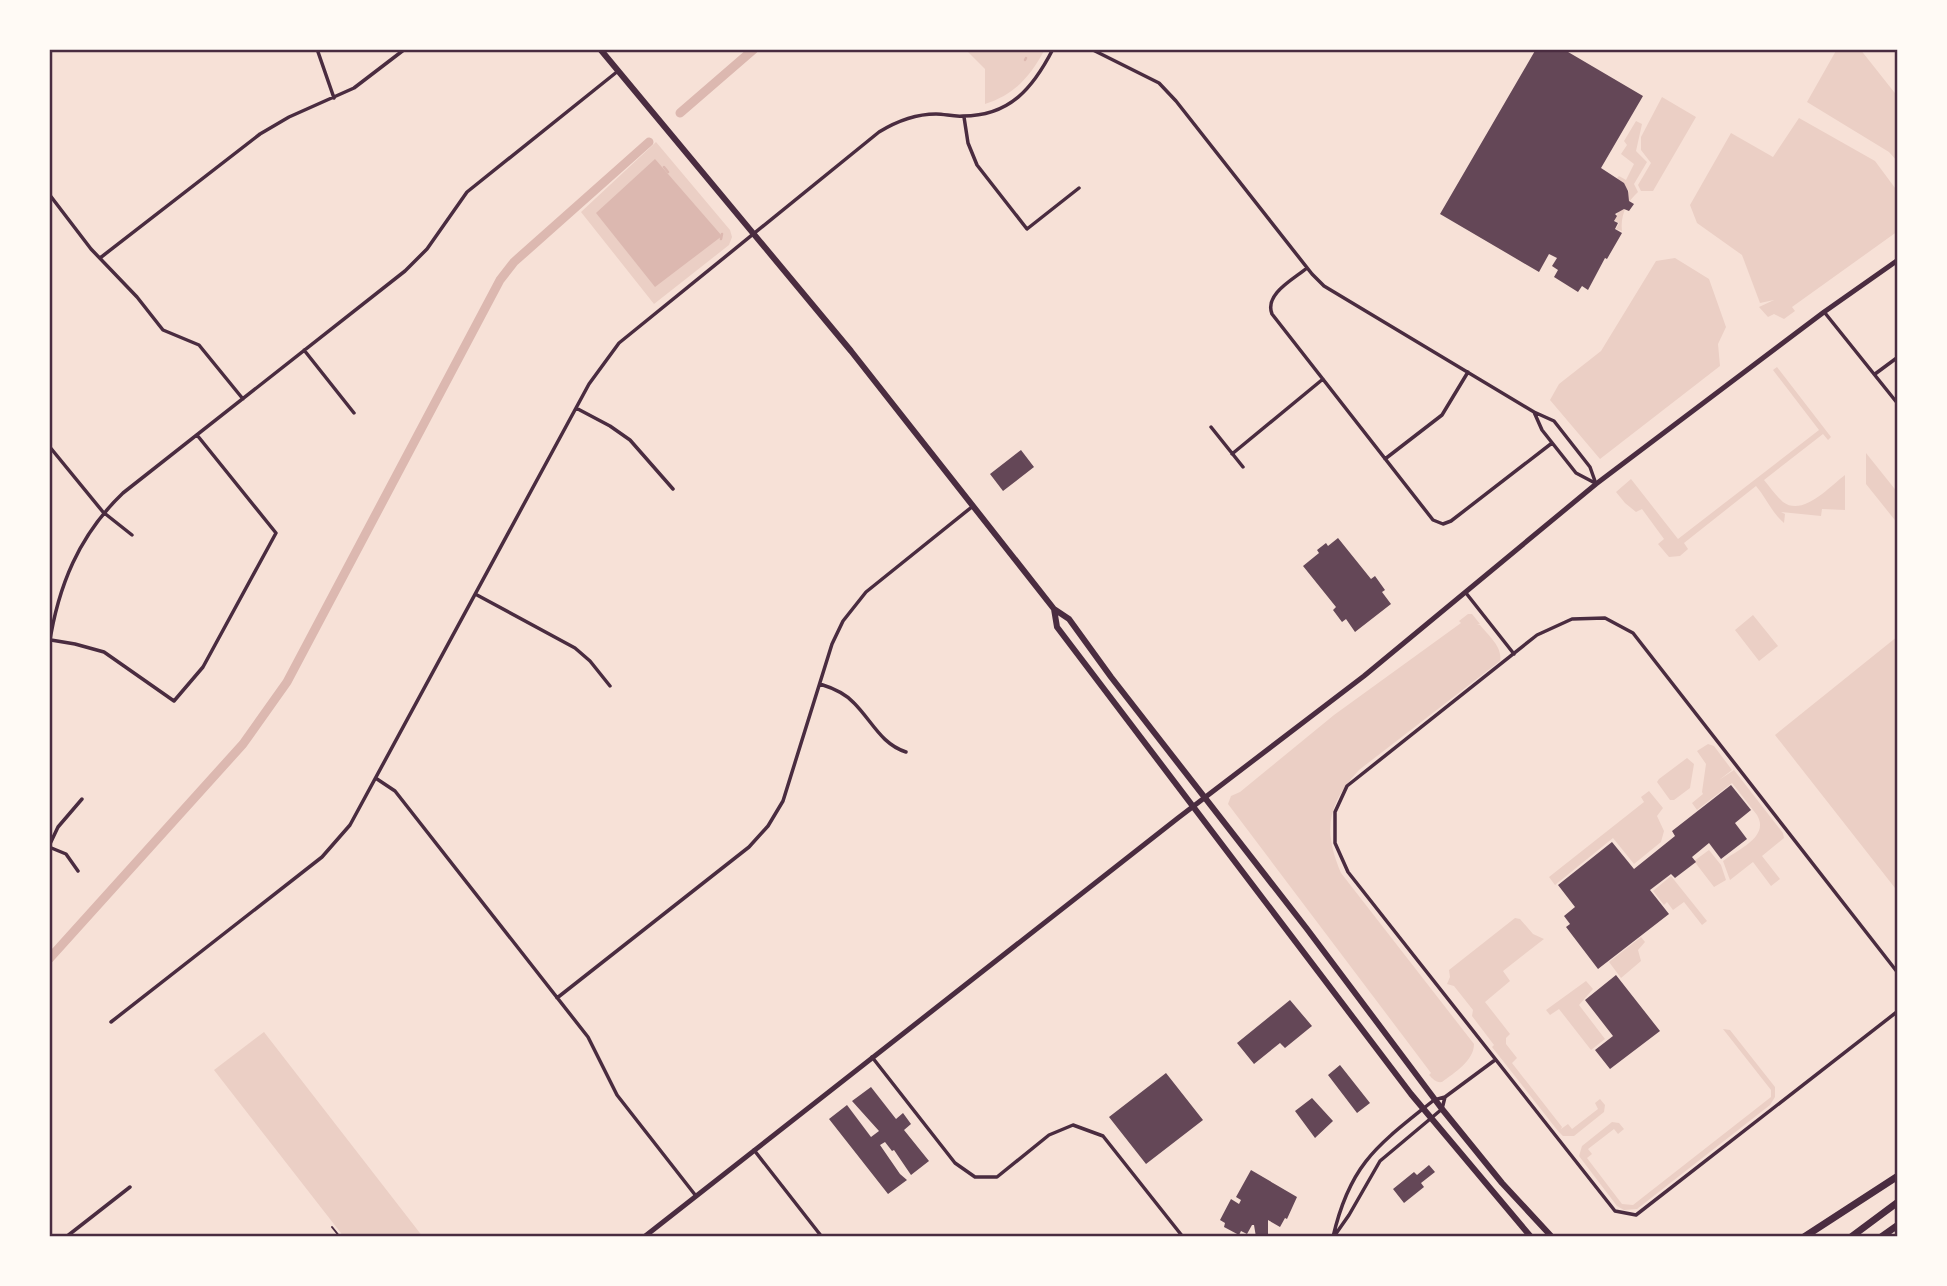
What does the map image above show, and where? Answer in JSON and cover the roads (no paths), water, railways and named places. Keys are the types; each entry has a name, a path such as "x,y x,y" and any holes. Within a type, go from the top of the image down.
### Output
{"highway":[{"path":"1804,1237 1898,1176"},
{"path":"1851,1237 1898,1202"},
{"path":"1881,1237 1898,1225"}],"main road":[{"path":"600,49 851,351 1054,609 1069,618 1111,677 1434,1100 1502,1183 1552,1237"},
{"path":"644,1237 1205,797 1364,676 1596,484 1824,312 1898,260"},
{"path":"1054,609 1057,627 1423,1109 1531,1237"}],"street":[{"path":"317,49 334,98"},
{"path":"100,258 260,134 364,81 405,49"},
{"path":"111,1023 322,857 350,824 477,595 576,408 603,363 628,334 879,132 897,121 919,116 937,114 964,117 1000,109 1018,99 1033,84 1053,49"},
{"path":"1091,49 1159,83 1168,92 1324,286 1534,412 1554,421 1590,467 1596,484"},
{"path":"49,646 65,578 74,556 103,512 123,493 405,271 427,249 467,192 618,72"},
{"path":"964,117 968,144 977,165 1027,229 1079,188"},
{"path":"49,194 163,330 199,345 243,399"},
{"path":"1307,268 1276,294 1269,305 1274,317 1433,520 1443,524 1454,519 1552,443"},
{"path":"1824,312 1898,404"},
{"path":"304,350 354,414"},
{"path":"1875,374 1898,357"},
{"path":"1385,459 1442,415 1468,372"},
{"path":"1232,454 1323,379"},
{"path":"576,408 630,440 673,489"},
{"path":"1534,412 1542,430 1576,473 1596,484"},
{"path":"1211,427 1243,467"},
{"path":"49,640 75,643 104,652 174,701 203,667 276,533 197,435"},
{"path":"49,446 103,512 132,535"},
{"path":"557,998 749,848 762,834 783,801 837,632 858,601 974,506"},
{"path":"1466,593 1514,654"},
{"path":"477,595 575,648 590,661 610,686"},
{"path":"1898,973 1633,633 1605,618 1572,619 1537,635 1347,786 1335,812 1335,843 1348,872 1615,1212 1636,1215 1898,1011"},
{"path":"820,684 848,697 884,740 906,752"},
{"path":"377,779 395,791 594,1046 617,1095 695,1196"},
{"path":"78,871 66,854 49,847 58,827 82,800"},
{"path":"872,1057 955,1163 975,1177 997,1177 1049,1135 1073,1125 1103,1136 1183,1237"},
{"path":"1333,1237 1343,1197 1370,1153 1434,1100 1445,1097 1495,1060"},
{"path":"1333,1237 1380,1161 1432,1119 1442,1109 1445,1097"},
{"path":"754,1150 822,1237"},
{"path":"65,1237 130,1187"},
{"path":"653,1230 659,1237"}],"lane":[{"path":"332,1227 340,1237"}],"waterway":[{"path":"680,113 754,49"},
{"path":"49,959 243,744 287,682 500,280 514,262 649,142"},
{"path":"664,167 668,172"},
{"path":"721,239 722,234"}]}
